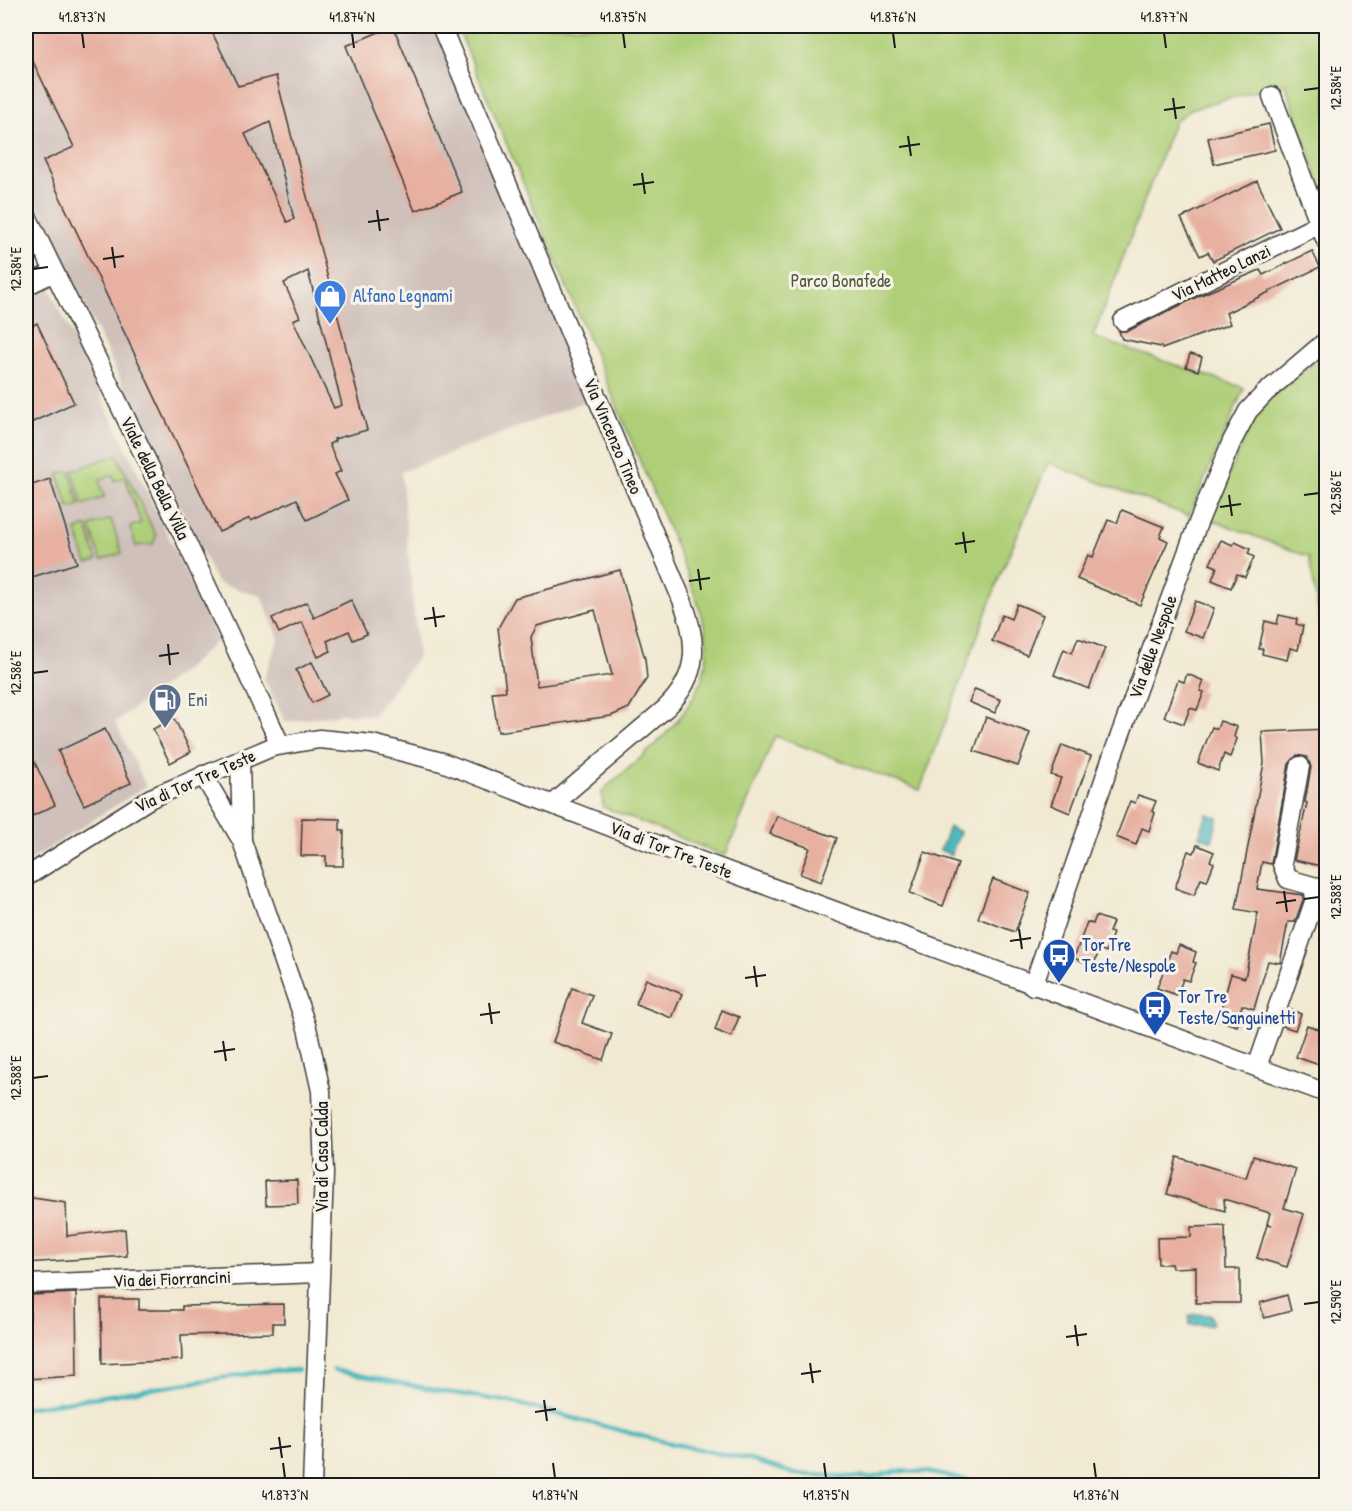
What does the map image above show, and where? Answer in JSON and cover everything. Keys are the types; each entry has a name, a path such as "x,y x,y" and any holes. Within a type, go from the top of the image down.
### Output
{"street":[{"name":"Via Vincenzo Tineo","path":"441,26 682,600 693,635 690,672 674,701 553,804"},
{"path":"1272,96 1323,232"},
{"name":"Viale della Bella Villa","path":"26,214 190,551 280,744"},
{"name":"Via Matteo Lanzi","path":"1123,321 1323,232"},
{"path":"26,286 54,272"},
{"name":"Via delle Nespole","path":"1033,986 1093,810 1198,523 1232,441 1248,411 1265,393 1326,341"},
{"name":"Via di Tor Tre Teste","path":"26,877 139,805 203,775 280,744 319,739 384,746 428,757 1033,986 1326,1092"},
{"name":"Via di Casa Calda","path":"240,760 242,842"},
{"path":"1257,1067 1315,899 1313,886 1288,879 1282,864 1300,766"},
{"name":"Via di Casa Calda","path":"203,775 242,842 297,997 318,1071 324,1127 312,1485"},
{"name":"Via dei Fiorrancini","path":"26,1284 319,1273"}],"shaded area":[{"name":"Alfano Legnami","path":"26,26 441,26 596,397 401,472 418,657 373,715 341,714 285,722 264,678 279,638 261,596 217,583 26,182"},
{"path":"26,234 39,263 26,270"},
{"path":"48,285 218,640 186,669 115,722 146,786 26,863 26,296"}],"green space":[{"name":"Parco Bonafede","path":"457,26 1326,26 1326,205 1285,83 1191,109 1174,122 1093,337 1244,388 1189,516 1048,463 999,578 920,790 775,736 725,856 603,807 602,791 659,741 691,701 702,679 707,655 705,630 687,573"},
{"path":"1326,354 1326,653 1309,557 1210,519 1250,426 1274,394"},
{"path":"117,455 156,536 153,544 136,546 130,527 141,523 125,477 115,481 113,475 99,480 104,497 83,505 72,471"},
{"path":"69,471 80,505 69,508 58,474"},
{"path":"111,519 122,553 101,560 90,526"},
{"path":"87,526 97,560 87,563 76,530"}],"water":[{"path":"1207,814 1218,818 1212,841 1199,836"},
{"path":"949,827 960,832 951,855 940,850"},
{"path":"1211,1315 1213,1323 1190,1325 1189,1316"}],"building":[{"path":"26,26 209,26 238,86 276,76 367,430 334,439 335,441 329,444 341,471 335,474 348,500 307,520 297,499 251,521 250,518 219,532 43,161 74,147 26,47","holes":["270,122 294,219 287,222 245,134","308,271 342,405 334,408 293,320 300,317 284,283"]},
{"path":"393,26 462,192 415,211 346,46"},
{"path":"1269,124 1275,150 1214,164 1208,138"},
{"path":"1257,181 1280,228 1213,261 1208,252 1200,256 1181,218"},
{"path":"1312,251 1320,267 1226,313 1230,324 1162,349 1122,339 1119,331 1128,331 1201,295 1260,270 1263,275"},
{"path":"37,323 74,403 26,425 26,329"},
{"path":"1190,354 1202,357 1198,371 1186,367"},
{"path":"50,479 77,563 26,579 26,487"},
{"path":"1122,510 1164,527 1160,537 1168,541 1140,605 1077,579 1088,555 1093,557 1108,520 1117,523"},
{"path":"1221,540 1233,545 1235,542 1250,549 1248,554 1254,557 1245,577 1237,574 1231,588 1212,580 1217,567 1210,564"},
{"path":"620,570 645,659 647,678 629,708 611,716 498,732 492,692 506,691 498,628 515,598","holes":["595,610 612,675 537,686 531,637 537,626"]},
{"path":"351,600 367,634 353,640 349,631 327,641 331,651 318,657 302,622 279,633 272,618 307,602 314,618"},
{"path":"1195,601 1214,608 1203,638 1184,631"},
{"path":"1017,604 1043,615 1027,655 992,641 1002,615 1011,619"},
{"path":"1279,615 1297,619 1296,624 1303,626 1298,650 1290,648 1287,660 1262,654 1263,649 1259,649 1265,621 1277,624"},
{"path":"1078,638 1105,648 1089,689 1054,675 1064,649 1072,653"},
{"path":"312,662 328,695 312,703 296,670"},
{"path":"1187,674 1204,681 1200,691 1204,692 1197,710 1190,708 1184,724 1164,717 1178,680 1184,682"},
{"path":"975,689 1001,700 995,713 969,702"},
{"path":"986,717 1030,733 1018,766 974,751"},
{"path":"174,718 191,752 170,763 153,729"},
{"path":"1220,721 1237,727 1234,737 1237,739 1230,757 1224,754 1218,771 1198,763 1212,727 1217,729"},
{"path":"105,729 131,783 84,805 58,751"},
{"path":"1326,729 1326,841 1321,866 1294,860 1307,803 1305,802 1311,767 1307,757 1297,755 1289,764 1271,864 1262,862 1257,889 1303,895 1303,900 1295,922 1288,922 1280,963 1268,961 1254,1009 1242,1005 1237,1026 1218,1020 1231,974 1245,978 1258,913 1236,909 1264,763 1262,732"},
{"path":"26,744 55,805 26,819"},
{"path":"1062,745 1091,756 1070,813 1051,805 1061,778 1051,775"},
{"path":"1138,795 1156,801 1149,831 1142,828 1136,845 1116,837 1130,801 1135,803"},
{"path":"777,816 837,838 821,882 800,874 810,848 770,834"},
{"path":"302,818 340,819 340,830 344,830 343,866 326,866 326,856 301,856"},
{"path":"1197,845 1214,852 1210,861 1214,863 1207,881 1201,879 1194,895 1175,888 1188,851 1194,853"},
{"path":"925,852 958,864 943,906 910,893"},
{"path":"993,879 1030,893 1015,932 978,918"},
{"path":"1096,916 1113,922 1109,932 1113,933 1106,952 1100,949 1093,966 1074,958 1087,922 1093,924"},
{"path":"1179,945 1196,952 1193,962 1196,963 1189,981 1183,979 1177,995 1157,988 1171,951 1176,953"},
{"path":"646,979 682,994 672,1018 636,1004"},
{"path":"572,988 592,995 582,1023 612,1034 603,1060 553,1042"},
{"path":"1289,1009 1301,1014 1295,1030 1283,1026"},
{"path":"722,1010 739,1017 731,1037 715,1030"},
{"path":"1307,1025 1326,1032 1326,1043 1319,1065 1296,1057"},
{"path":"1253,1156 1296,1169 1284,1208 1304,1214 1287,1267 1257,1258 1267,1225 1272,1225 1267,1224 1270,1213 1224,1199 1225,1211 1167,1194 1177,1157 1246,1178"},
{"path":"297,1180 298,1204 266,1205 265,1181"},
{"path":"26,1197 66,1203 67,1236 125,1229 127,1256 26,1263"},
{"path":"1225,1226 1226,1269 1240,1269 1240,1303 1196,1303 1196,1267 1172,1268 1171,1264 1158,1264 1157,1238 1191,1237 1191,1227"},
{"path":"76,1293 77,1376 26,1379 26,1319 30,1319 30,1295"},
{"path":"1287,1295 1291,1311 1264,1318 1260,1303"},
{"path":"101,1299 139,1299 139,1310 182,1310 182,1306 284,1304 284,1323 273,1323 273,1333 181,1335 182,1360 102,1364"}],"waterway":[{"path":"26,1408 267,1371 298,1370"},
{"path":"334,1370 440,1391 511,1402 665,1442 754,1461 795,1474 870,1478 896,1471 926,1472 997,1486"}],"place":[{"name":"Alfano Legnami","path":"330,325"},
{"name":"Eni","path":"165,729"},
{"name":"Tor Tre Teste/Nespole","path":"1059,984"},
{"name":"Tor Tre Teste/Sanguinetti","path":"1155,1036"}]}
